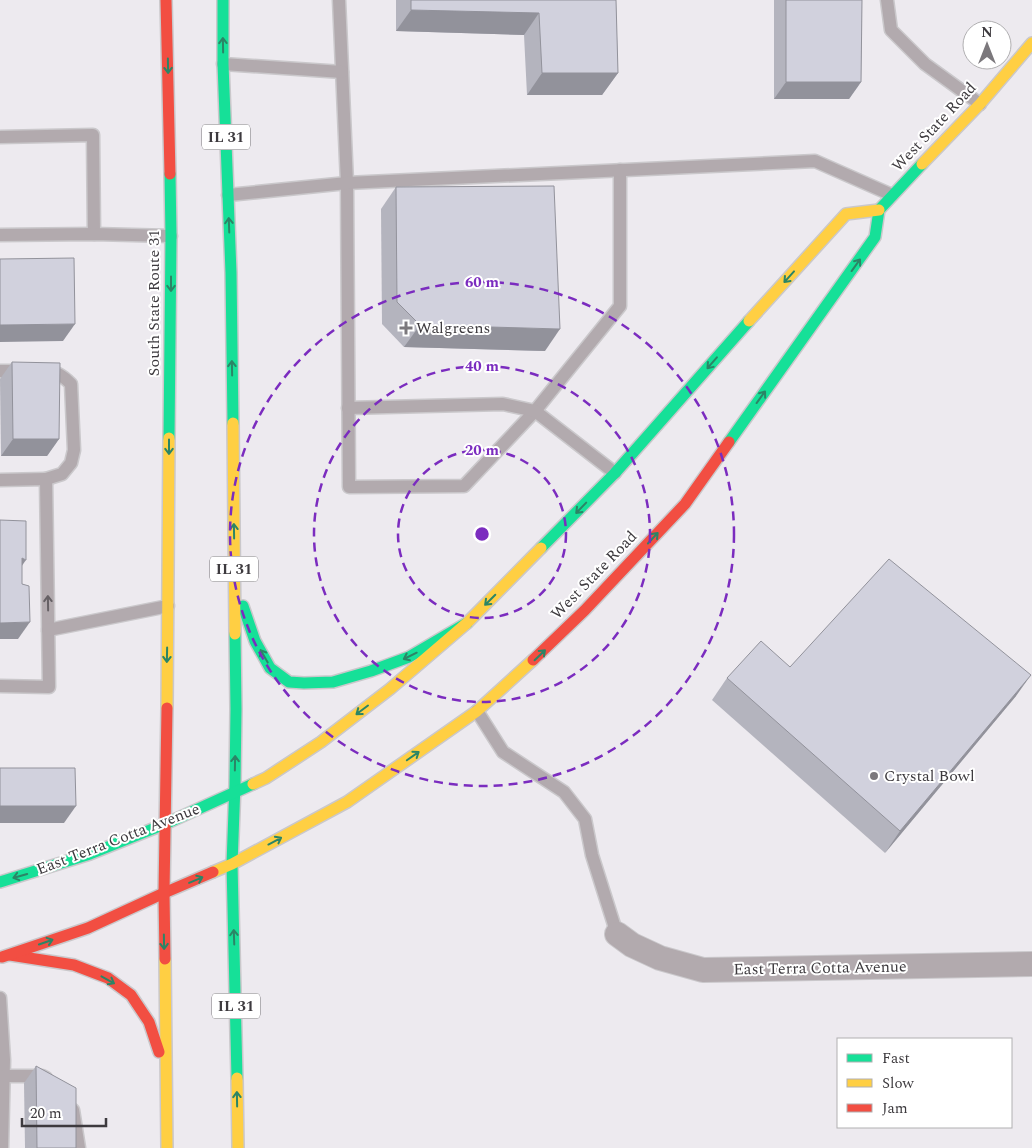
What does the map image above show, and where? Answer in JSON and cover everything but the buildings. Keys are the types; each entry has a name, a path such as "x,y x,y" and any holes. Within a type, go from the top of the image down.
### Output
{"main road":[{"name":"South State Route 31","path":"166,0 171,236 164,893 167,1142"},
{"name":"IL 31","path":"222,0 231,273 236,709 232,864 238,1148"},
{"name":"West State Road","path":"232,864 347,802 477,711 586,610 685,504 875,237 879,210 980,104 1032,42"},
{"path":"235,793 266,778 321,742 390,688 467,623 615,473 744,326 846,214 879,210"},
{"path":"234,562 243,608 255,641 270,668 290,682 333,682 371,671 409,657 467,623"},
{"name":"East Terra Cotta Avenue","path":"0,882 84,856 165,824 235,793"},
{"path":"5,956 88,928 232,864"},
{"path":"5,956 74,965 108,978 131,995 149,1022 166,1071"}],"street":[{"name":"East Terra Cotta Avenue","path":"617,934 632,945 660,958 703,970 1032,964"}],"lane":[{"path":"339,0 347,183 349,487 464,486 535,411 620,306 620,170"},
{"path":"887,0 890,30 925,64 980,104"},
{"path":"223,64 342,72"},
{"path":"0,137 93,135 94,234"},
{"path":"228,195 347,183 815,161 892,195"},
{"path":"0,235 94,234 171,236"},
{"path":"0,372 48,371 62,375 71,384 74,450 71,463 62,474 46,479 0,480"},
{"path":"348,408 503,404 535,411 615,473"},
{"path":"0,686 49,687 46,479"},
{"path":"48,630 168,606"},
{"path":"477,711 503,752 564,792 585,819 592,855 617,934"},
{"path":"0,998 4,1060 2,1148"},
{"path":"4,1076 42,1076 56,1083"},
{"path":"67,1095 72,1103 78,1148"},
{"path":"158,1148 167,1142"}],"traffic: fast":[{"path":"223,0 223,64 231,273 233,423"},
{"path":"729,442 875,237 879,210 922,164"},
{"path":"169,438 170,174"},
{"path":"541,548 615,473 749,321"},
{"path":"243,606 255,641 270,668 289,682 333,682 371,671 409,657 467,623"},
{"path":"235,634 236,709 232,864 237,1078"},
{"path":"0,882 90,854 165,824 253,784"}],"traffic: slow":[{"path":"922,164 980,104 1032,43"},
{"path":"749,321 846,214 879,210"},
{"path":"233,423 235,634"},
{"path":"167,708 169,438"},
{"path":"253,784 266,778 321,742 390,689 467,623 541,548"},
{"path":"213,872 232,864 347,802 477,711 533,660"},
{"path":"165,959 167,1148"},
{"path":"237,1078 238,1148"}],"traffic: jam":[{"path":"166,0 170,174"},
{"path":"533,660 585,610 685,504 729,442"},
{"path":"165,959 164,893 167,708"},
{"path":"2,957 88,928 213,872"},
{"path":"10,955 74,965 108,978 131,995 149,1022 159,1052"}],"place":[{"name":"Walgreens","path":"406,328"},
{"name":"Crystal Bowl","path":"874,776"}]}
